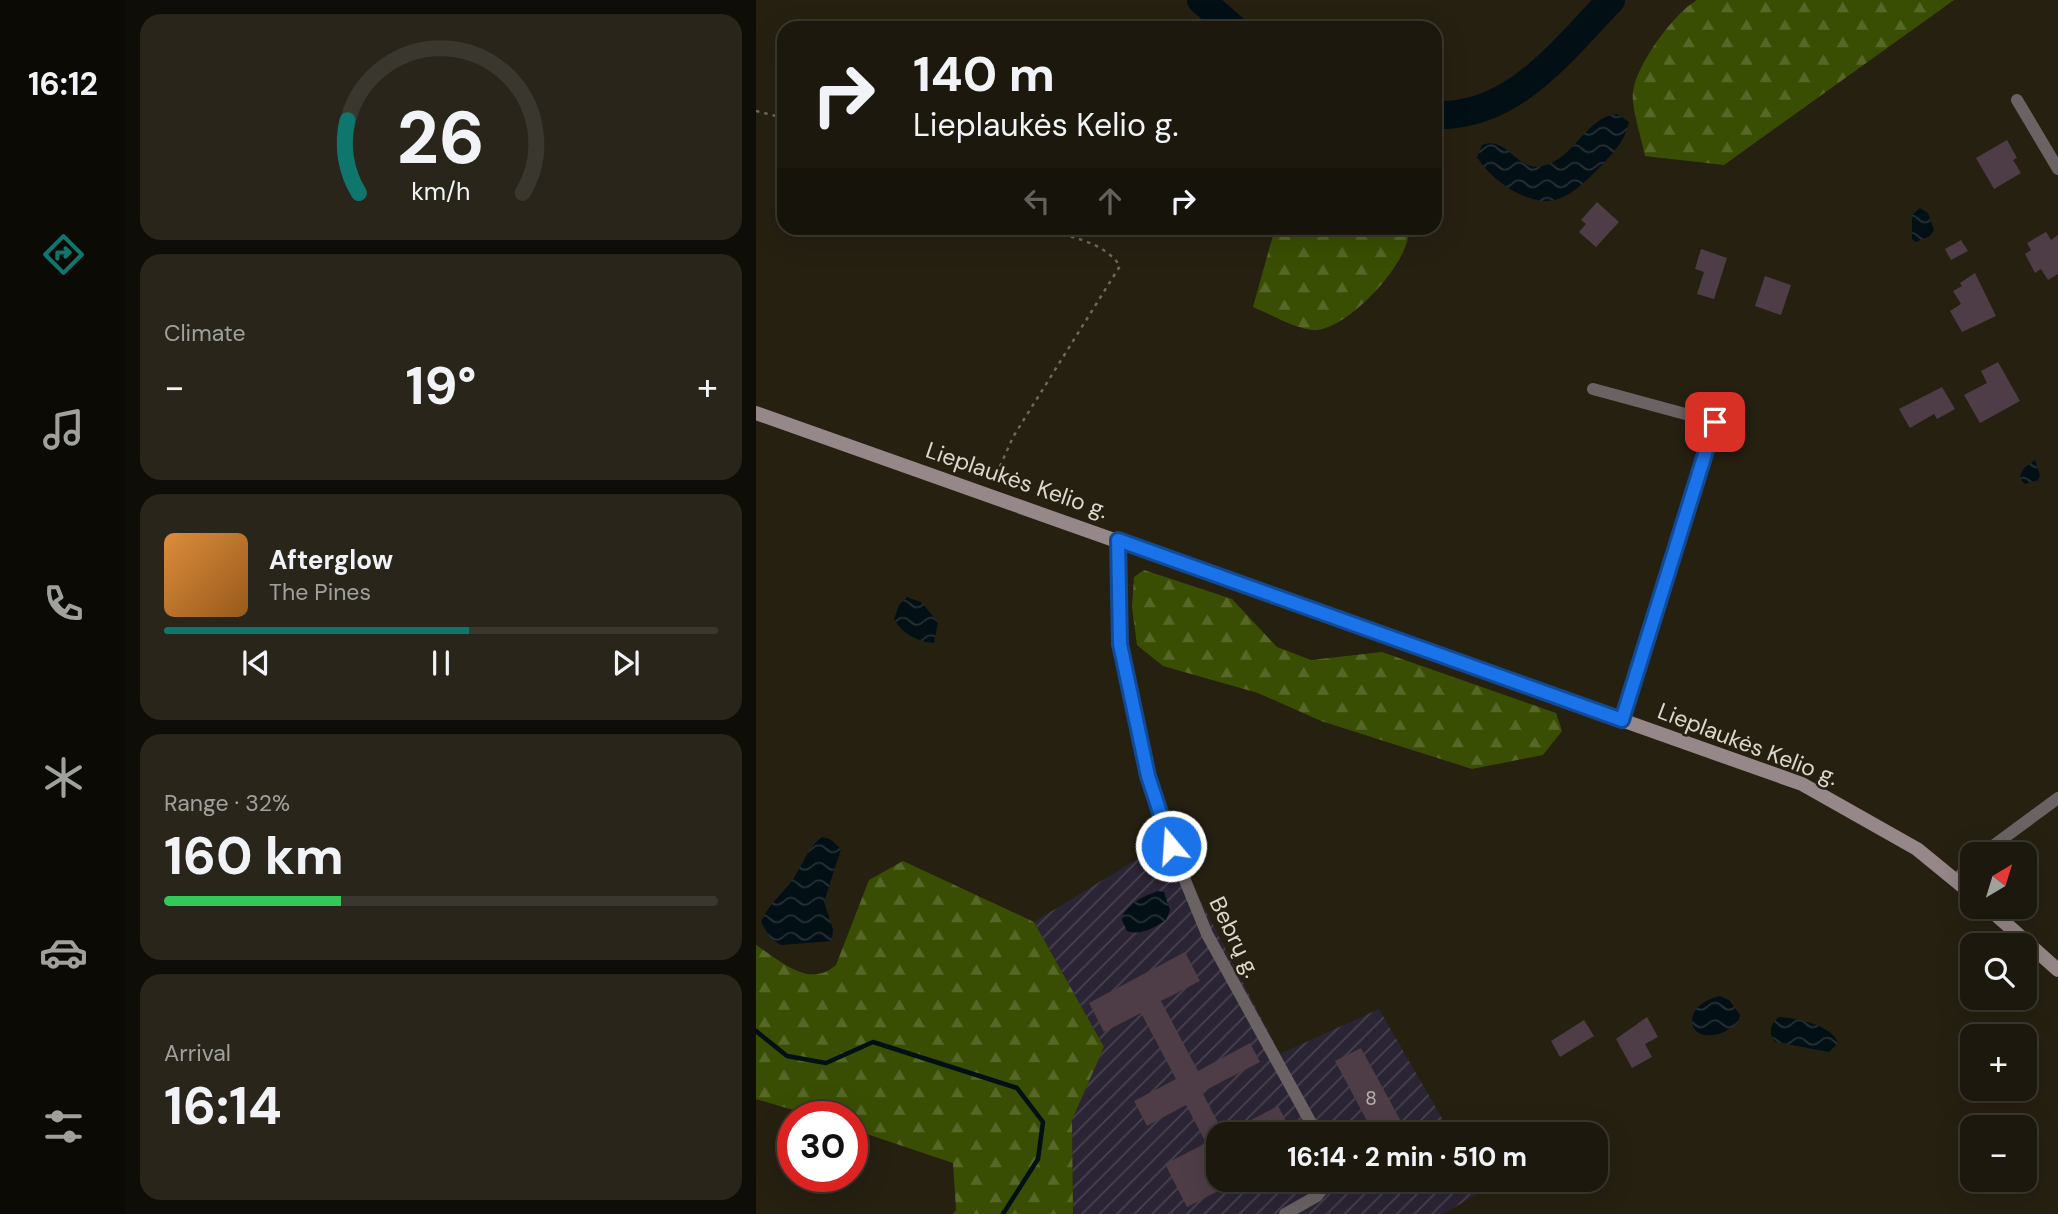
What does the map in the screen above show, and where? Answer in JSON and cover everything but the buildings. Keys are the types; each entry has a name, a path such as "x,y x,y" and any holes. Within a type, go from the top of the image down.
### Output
{"main road":[{"name":"Lieplaukės Kelio g.","path":"756,414 1801,784 1879,825 1960,884"},
{"path":"2000,919 2058,971"}],"street":[{"path":"2017,100 2058,169"},
{"path":"1592,389 1715,422 1622,720"},
{"name":"Bebrų g.","path":"1118,540 1120,644 1148,776 1171,846 1207,934 1310,1122"},
{"path":"1998,842 2058,798"},
{"path":"1956,880 1960,876"},
{"path":"1285,1214 1320,1192"}],"path":[{"path":"756,111 777,116"},
{"path":"987,494 1013,437 1120,266 1112,254 1089,243 1059,235"}],"shaded area":[{"path":"1175,836 1196,892 1280,1054 1379,1009 1444,1122 1206,1122 1206,1192 1481,1192 1443,1214 1073,1214 1072,1120 1104,1047 1034,922"}],"green space":[{"path":"1697,0 1954,0 1724,165 1645,156 1634,106 1633,92 1636,81 1649,54 1667,28"},
{"path":"1273,235 1408,237 1404,250 1385,281 1356,310 1326,328 1306,329 1253,307"},
{"path":"1144,570 1232,599 1277,647 1311,660 1382,652 1556,713 1562,731 1543,755 1472,769 1321,721 1258,693 1163,666 1137,645 1132,607 1134,577"},
{"path":"903,861 1034,922 1104,1047 1072,1120 1073,1214 953,1214 956,1210 953,1163 868,1134 868,1101 777,1101 777,1105 756,1099 756,945 795,970 816,974 826,972 836,965 869,880"}],"water":[{"path":"1617,114 1629,122 1618,146 1586,181 1558,199 1535,200 1523,196 1501,183 1477,157 1482,145 1491,143 1499,145 1525,164 1543,166 1563,155 1597,122"},
{"path":"1920,208 1928,213 1934,230 1930,236 1916,242 1912,239 1912,215"},
{"path":"2035,460 2040,475 2038,480 2025,484 2019,478 2024,468"},
{"path":"907,597 921,602 938,622 934,643 911,636 901,629 894,619 899,605"},
{"path":"822,837 830,839 841,849 824,902 833,929 832,941 781,945 771,939 761,922 791,882 812,847"},
{"path":"1158,891 1164,892 1170,910 1166,920 1143,932 1127,931 1121,918 1128,908"},
{"path":"1720,996 1729,1000 1740,1015 1738,1023 1722,1033 1709,1036 1699,1033 1693,1027 1692,1019 1696,1010 1705,1002"},
{"path":"1779,1017 1821,1027 1829,1031 1838,1043 1829,1052 1775,1042 1771,1029"}],"waterway":[{"path":"1201,0 1225,21"},
{"path":"1442,114 1463,113 1489,105 1512,93 1554,60 1611,0"},
{"path":"756,1031 787,1056 826,1063 873,1042 1017,1088 1043,1122 1038,1159 1003,1214"}],"route":[{"path":"1171,846 1148,776 1120,644 1118,540 1622,720 1715,422"}]}
